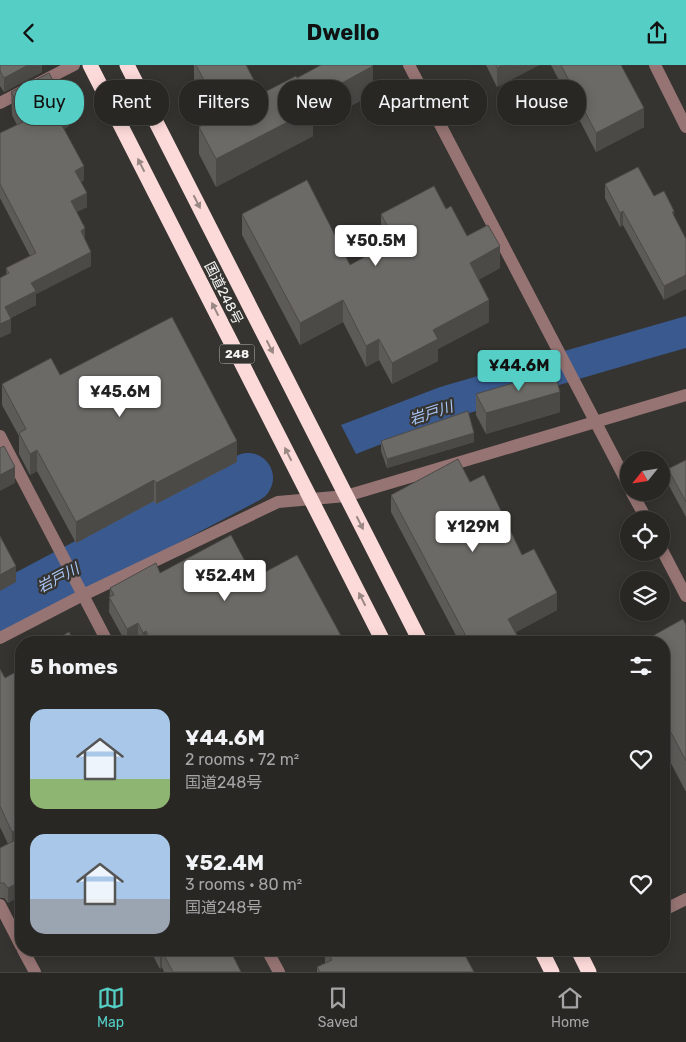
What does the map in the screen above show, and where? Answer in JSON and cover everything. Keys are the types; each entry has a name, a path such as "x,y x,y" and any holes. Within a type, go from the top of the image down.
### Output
{"highway":[{"name":"国道248号","path":"90,65 380,636"},
{"name":"国道248号","path":"127,65 417,636"},
{"path":"544,956 550,971"},
{"path":"584,956 589,972"}],"street":[{"path":"0,103 74,65"},
{"path":"409,65 620,469"},
{"path":"655,65 686,127"},
{"path":"0,638 83,594 278,502 346,496 686,395"},
{"path":"0,436 104,636"},
{"path":"668,561 686,596"},
{"path":"670,907 686,899"},
{"path":"0,905 15,934"},
{"path":"26,956 35,972"},
{"path":"270,956 279,972"}],"water":[{"path":"686,316 686,348 479,410 356,454 341,425 440,387"}],"building":[{"path":"0,65 28,65 4,78 0,71"},
{"path":"196,65 246,65 254,80 204,80"},
{"path":"321,65 373,66 347,80 288,80 296,76 297,78"},
{"path":"561,65 621,65 644,108 596,133 586,114 586,80 569,80"},
{"path":"49,73 53,80 35,80"},
{"path":"278,85 278,125 282,125 216,159 199,127 203,125 268,125 268,90"},
{"path":"15,90 15,99 11,92"},
{"path":"17,125 62,125 84,166 75,171 87,193 71,201 85,228 81,231 91,252 31,283 36,291 5,307 11,319 0,324 0,278 9,273 6,268 36,253 0,184 0,133"},
{"path":"638,167 654,196 664,191 686,239 686,275 664,286 623,211 620,213 605,184"},
{"path":"307,180 350,265 395,240 381,214 434,186 446,209 451,206 467,236 488,225 500,246 470,263 489,300 433,330 438,339 392,363 379,339 366,346 343,300 300,323 242,214"},
{"path":"172,317 237,441 156,483 154,480 76,522 37,450 30,454 19,433 26,429 2,384 51,358 60,375"},
{"path":"554,371 560,392 486,413 476,394"},
{"path":"468,411 474,433 387,459 381,441"},
{"path":"4,446 15,467 0,475 0,448"},
{"path":"458,459 470,482 484,475 522,555 534,549 557,593 508,619 517,636 466,636 391,495"},
{"path":"686,460 686,502 670,473 670,468"},
{"path":"231,535 254,578 297,555 341,636 148,636 146,631 143,633 138,623 127,629 109,597 114,595 110,588 156,563 160,573"},
{"path":"0,536 16,566 0,575"},
{"path":"683,619 686,625 686,761 670,730 670,636 653,636"},
{"path":"69,632 71,636 62,636"},
{"path":"0,669 5,678 15,672 15,831 12,832 0,806"},
{"path":"15,840 15,884 8,888 4,883 0,883 0,848"},
{"path":"165,956 233,956 241,972 173,972"},
{"path":"330,956 465,956 474,972 320,972 317,967 332,960"}],"waterway":[{"name":"岩戸川","path":"0,609 248,478"}]}
